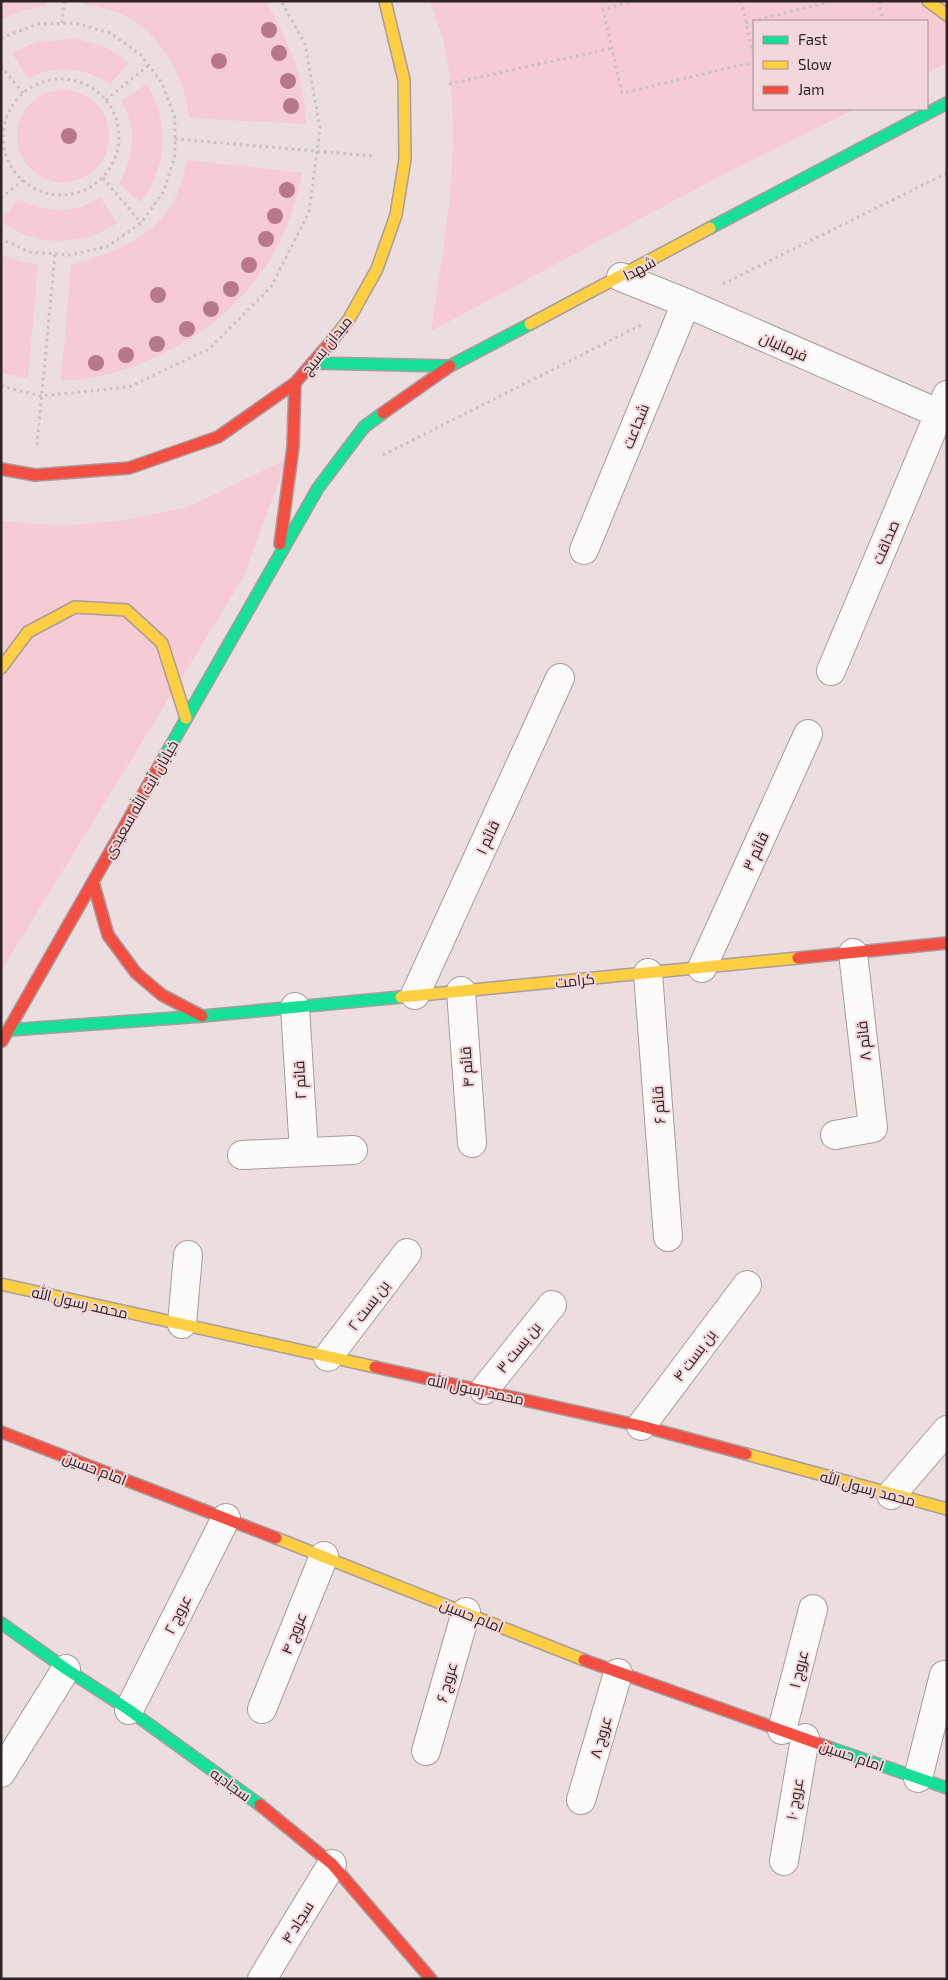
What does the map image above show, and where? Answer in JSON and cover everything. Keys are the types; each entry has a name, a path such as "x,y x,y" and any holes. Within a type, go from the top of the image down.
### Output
{"main road":[{"name":"میدان بسیج","path":"1,469 35,475 128,468 218,437 295,383 314,363 349,319 377,269 396,215 406,159 404,80 384,1"},
{"path":"928,1 947,15"},
{"name":"شهدا","path":"314,363 450,366 947,103"},
{"name":"خیابان آیت الله سعیدی","path":"1,1042 318,488 364,427 450,366"},
{"name":"خیابان آیت الله سعیدی","path":"279,556 293,447 295,383"},
{"path":"1,668 28,632 75,608 126,610 162,643 186,718"},
{"path":"92,882 108,935 136,973 162,995 203,1016"},
{"name":"کرامت","path":"9,1030 295,1008 947,944"},
{"name":"محمد رسول الله","path":"1,1284 641,1426 947,1509"},
{"name":"امام حسین","path":"1,1432 324,1556 618,1673 947,1788"},
{"name":"سجادیه","path":"1,1623 66,1669 129,1710 261,1806 332,1864 431,1979"}],"street":[{"name":"فرمانیان","path":"621,277 944,408"},
{"name":"شجاعت","path":"584,550 686,303"},
{"name":"صداقت","path":"831,671 944,408"},
{"name":"قائم ۱","path":"415,996 560,678"},
{"name":"قائم ۳","path":"702,968 808,734"},
{"name":"قائم ۸","path":"835,1135 873,1128 854,953"},
{"name":"قائم ۶","path":"648,973 668,1237"},
{"name":"قائم ۴","path":"461,991 472,1143"},
{"name":"قائم ۲","path":"295,1008 304,1152"},
{"path":"242,1155 354,1150"},
{"name":"بن بست ۲","path":"328,1358 407,1253"},
{"path":"182,1324 188,1255"},
{"name":"بن بست ۴","path":"641,1426 747,1285"},
{"name":"بن بست ۳","path":"484,1390 552,1305"},
{"path":"891,1495 947,1430"},
{"name":"عروج ۲","path":"129,1710 226,1518"},
{"name":"عروج ۴","path":"262,1709 324,1556"},
{"name":"عروج ۱","path":"794,1734 813,1608"},
{"name":"عروج ۶","path":"426,1752 466,1612"},
{"path":"1,1772 66,1669"},
{"name":"عروج ۸","path":"582,1800 618,1673"},
{"path":"918,1778 944,1675"},
{"name":"عروج ۱۰","path":"784,1861 794,1734"},
{"name":"سجاد ۴","path":"262,1979 332,1864"}],"path":[{"path":"62,23 64,1"},
{"path":"1,386 42,396 129,387 209,349 271,287 309,212 320,128 305,44 281,1"},
{"path":"635,1 603,9 622,93 753,62"},
{"path":"741,1 753,54"},
{"path":"758,20 832,1"},
{"path":"879,1 883,20"},
{"path":"746,23 753,21"},
{"path":"1,38 38,24 75,23 110,33 140,54 162,83 175,118 175,155 164,191 141,223 108,246 70,255 30,252 1,239"},
{"path":"449,84 612,48"},
{"path":"1,66 23,93"},
{"path":"106,100 149,66"},
{"path":"68,79 86,84 101,94 106,100 119,126 119,144 114,161 103,178 87,190 67,195 48,194 29,186 14,172 6,154 3,134 8,115 23,93 32,86 50,80 68,79"},
{"path":"175,139 406,159"},
{"path":"686,303 947,173"},
{"path":"103,178 141,223"},
{"path":"1,198 23,180"},
{"path":"35,475 55,254"},
{"path":"379,457 642,325"}],"shaded area":[{"path":"1,1 46,1 46,6 21,11 1,19"},
{"path":"85,1 266,1 296,66 302,89 306,124 189,118 187,103 178,75 171,61 153,37 124,15 84,4"},
{"path":"430,1 947,1 947,63 928,72 928,20 753,20 753,110 853,110 722,175 431,331 442,261 452,157 451,87 443,39"},
{"path":"73,39 102,46 116,53 129,63 110,84 90,74 69,69 49,71 28,79 12,53 36,42"},
{"path":"147,84 159,113 162,144 156,175 140,202 119,184 128,163 132,142 130,122 121,101"},
{"path":"63,90 81,93 96,103 106,118 109,136 106,154 96,169 81,179 63,182 45,179 30,169 20,154 17,136 20,118 30,103 45,93"},
{"path":"187,160 302,173 286,229 273,254 258,277 240,299 196,335 170,350 125,369 95,377 61,381 71,265 100,256 128,244 153,227 163,217 175,199"},
{"path":"100,197 117,223 104,231 74,240 44,240 28,236 14,230 1,221 18,199 39,207 60,210 80,207"},
{"path":"1,255 38,265 28,378 1,373"},
{"path":"287,459 243,578 1,971 1,521 62,526 125,520 188,507"}],"traffic: fast":[{"path":"710,228 947,103"},
{"path":"314,363 450,366 530,324"},
{"path":"162,761 318,488 364,427 383,413"},
{"path":"9,1030 203,1016 401,997"},
{"path":"1,1623 66,1669 129,1710 260,1805"},
{"path":"828,1747 947,1788"}],"traffic: slow":[{"path":"335,337 349,319 377,269 396,215 405,159 404,80 385,1"},
{"path":"928,1 947,15"},
{"path":"530,324 710,228"},
{"path":"1,668 28,632 75,607 126,610 162,643 186,718"},
{"path":"401,997 798,958"},
{"path":"1,1284 375,1367"},
{"path":"746,1454 947,1509"},
{"path":"276,1538 584,1660"}],"traffic: jam":[{"path":"1,469 35,475 129,468 218,437 295,383 335,337"},
{"path":"383,413 450,366"},
{"path":"280,544 293,447 295,383"},
{"path":"2,1041 162,761"},
{"path":"93,882 108,935 136,973 162,995 202,1016"},
{"path":"798,958 947,943"},
{"path":"375,1367 641,1426 746,1454"},
{"path":"1,1432 276,1538"},
{"path":"584,1660 828,1747"},
{"path":"260,1805 332,1864 431,1979"}]}
